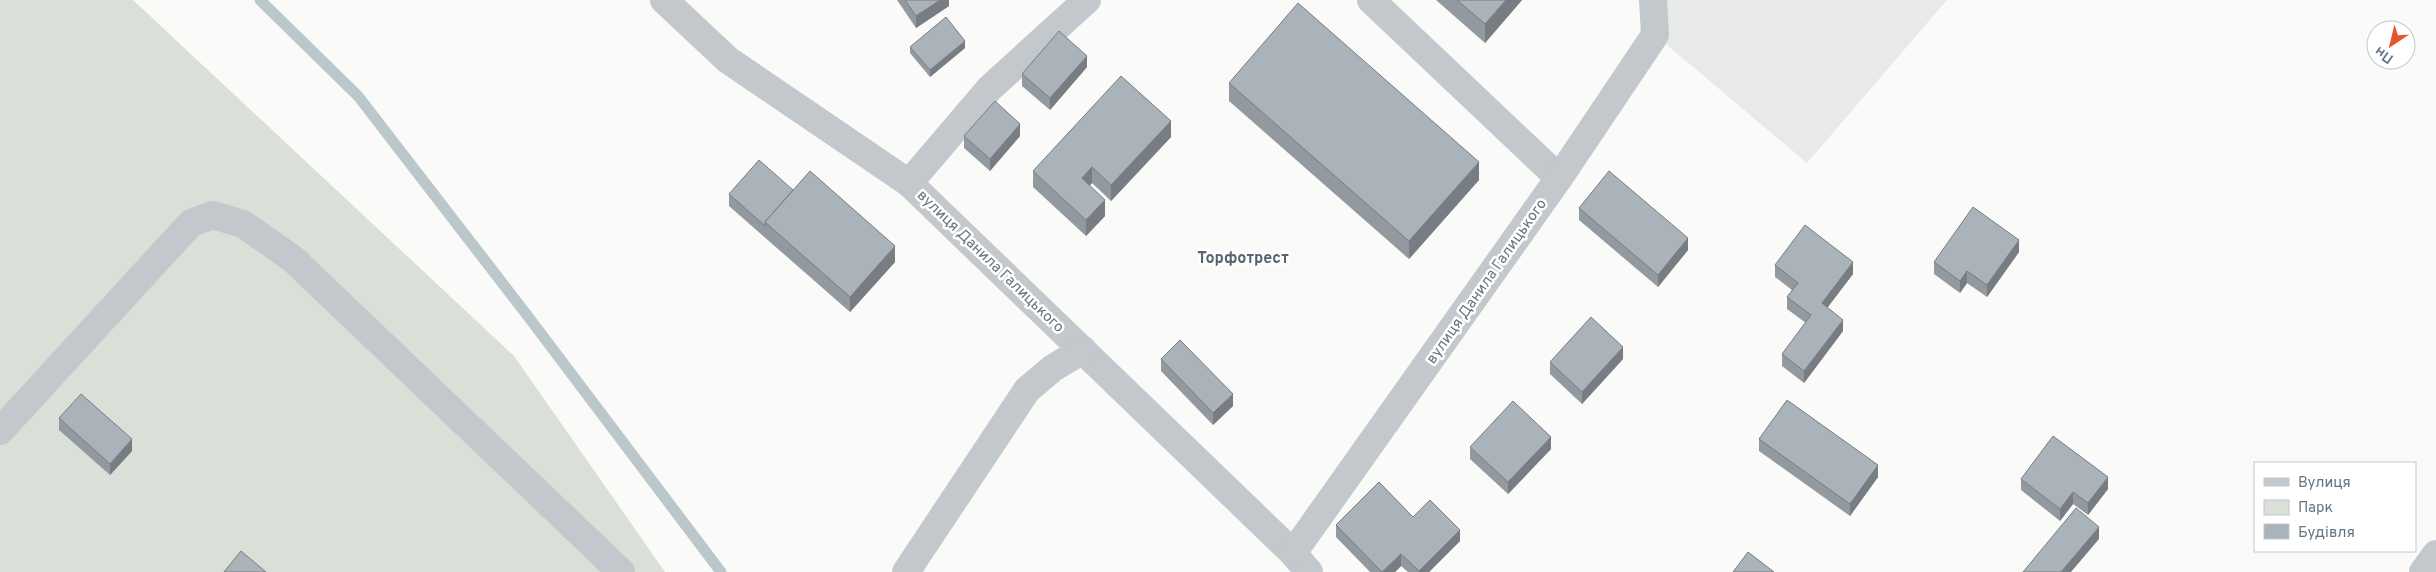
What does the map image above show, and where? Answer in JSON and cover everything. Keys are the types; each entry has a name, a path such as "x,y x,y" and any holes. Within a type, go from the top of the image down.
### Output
{"street":[{"name":"вулиця Данила Галицького","path":"664,0 728,60 908,183 1083,350 1301,563 1655,35 1653,0"},
{"path":"908,183 990,88 1087,0"},
{"path":"1371,0 1559,178"},
{"path":"0,431 192,223 212,215 242,224 293,259 621,572"},
{"path":"906,572 1027,390 1053,368 1083,350"},
{"path":"2423,572 2436,554"}],"shaded area":[{"path":"1643,0 1947,0 1807,163 1655,35"}],"green space":[{"path":"0,0 133,0 514,356 665,572 0,572"}],"building":[{"path":"905,0 940,0 916,16"},
{"path":"1457,0 1506,0 1485,24"},
{"path":"1298,3 1479,162 1409,241 1229,83"},
{"path":"946,17 965,41 930,70 910,47"},
{"path":"1059,31 1087,56 1050,98 1022,74"},
{"path":"1121,76 1171,121 1111,185 1092,167 1082,178 1105,200 1086,220 1033,171"},
{"path":"995,101 1020,124 990,159 964,136"},
{"path":"759,160 793,190 765,222 765,226 729,194"},
{"path":"810,171 895,246 850,297 765,222"},
{"path":"1609,171 1688,238 1658,275 1579,208"},
{"path":"1973,207 2019,240 1987,285 1967,271 1960,281 1934,262"},
{"path":"1805,225 1853,262 1822,303 1843,320 1804,371 1782,354 1811,315 1787,297 1798,283 1775,265"},
{"path":"1591,317 1623,347 1582,392 1550,362"},
{"path":"1180,340 1233,394 1213,413 1161,359"},
{"path":"81,394 132,439 110,464 59,418"},
{"path":"1787,400 1878,465 1850,504 1759,439"},
{"path":"1513,401 1551,437 1508,482 1470,447"},
{"path":"2053,436 2108,477 2088,503 2073,492 2060,509 2021,479"},
{"path":"1379,482 1413,517 1430,500 1460,530 1419,571 1401,554 1382,572 1336,525"},
{"path":"2076,508 2099,527 2061,572 2023,572"},
{"path":"241,551 266,572 224,572"},
{"path":"1748,552 1774,572 1733,572"}],"waterway":[{"path":"260,0 358,96 530,319 721,572"}],"district":[{"name":"Торфотрест","path":"1243,257"}]}
